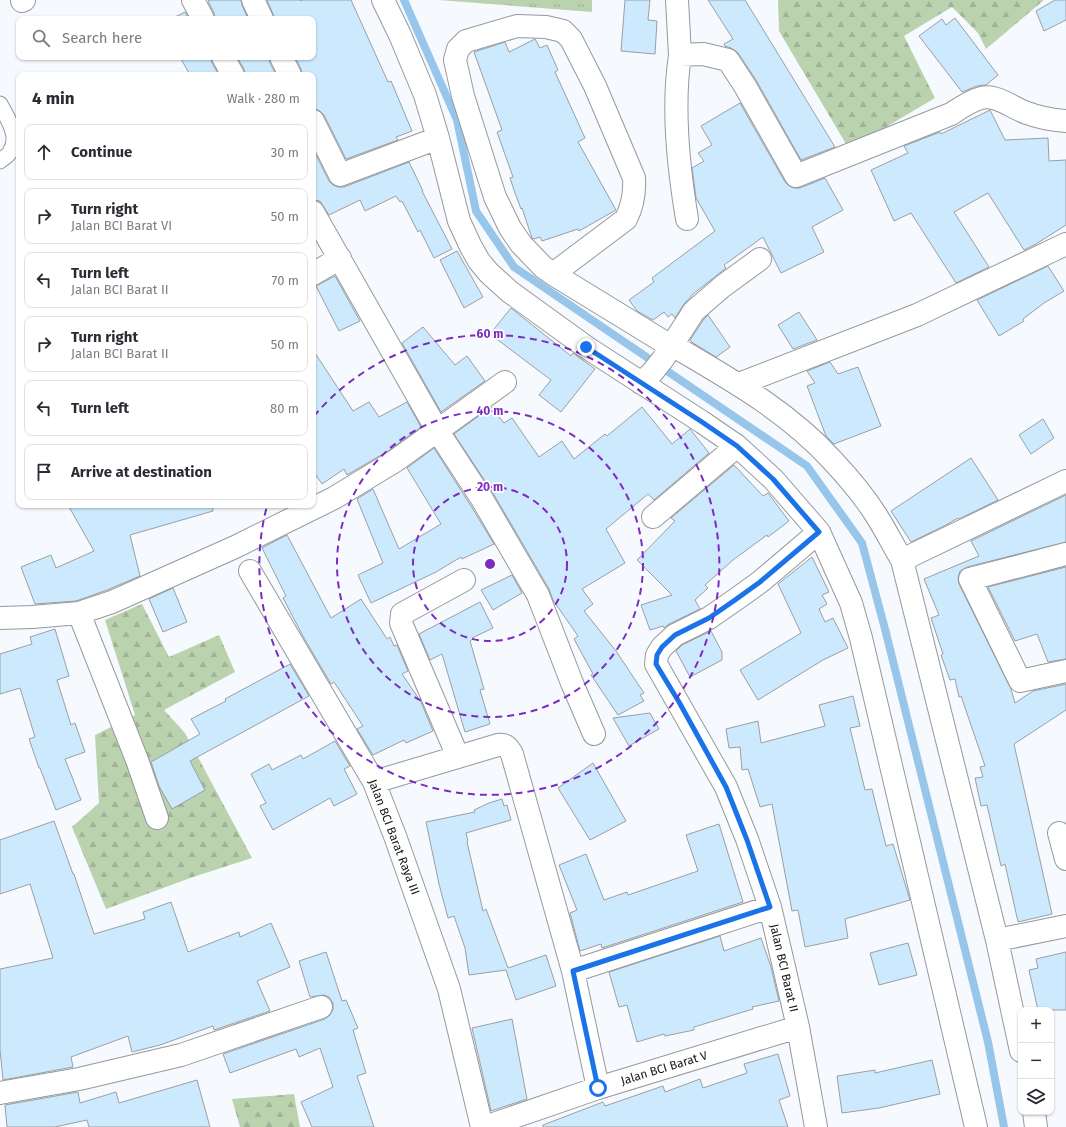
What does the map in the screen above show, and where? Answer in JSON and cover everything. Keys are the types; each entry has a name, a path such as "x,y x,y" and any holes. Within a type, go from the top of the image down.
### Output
{"street":[{"path":"193,0 201,16"},
{"path":"253,0 261,16"},
{"path":"383,0 400,34 425,95 438,138 459,221 479,261 489,273 510,292 586,347 739,384 794,424 831,459 848,477 875,514 902,560 997,940 1019,1043"},
{"path":"678,0 680,55 677,75 677,124 679,158 687,219"},
{"path":"553,274 626,219 633,201 635,190 634,178 595,86 571,39 563,31 546,27 517,26 466,41 458,49 455,60 463,96 495,197 510,228 521,244 543,267 553,274 664,342 657,365"},
{"path":"680,55 703,54 728,60 745,86 796,176 950,114 982,98 998,99 1027,113 1047,119 1066,121"},
{"path":"225,60 231,72"},
{"path":"282,60 288,72"},
{"path":"316,127 340,175 438,138"},
{"path":"316,217 437,430 482,499 538,595 572,683 594,734"},
{"path":"739,384 916,315 1066,244"},
{"path":"316,272 340,258"},
{"path":"657,365 694,311 722,286 760,259"},
{"path":"657,365 702,422 737,446 773,479 819,532 851,603 861,638 973,1126"},
{"path":"316,507 334,498 395,461 505,382"},
{"path":"653,517 737,446"},
{"path":"902,560 1066,481"},
{"path":"0,618 32,618 79,613 112,602 236,547 314,508"},
{"name":"Jalan BCI Barat II","path":"816,1127 798,1026 770,907 747,840 726,787 656,664 657,655 662,647 675,635 709,618 754,587 819,532"},
{"path":"1066,554 970,579 1020,681 1066,671"},
{"name":"Jalan BCI Barat Raya III","path":"250,571 374,782 395,836 449,989 482,1127"},
{"path":"458,756 400,623 402,614 464,580"},
{"path":"79,613 137,760 157,818"},
{"path":"374,782 458,756 503,745 507,746 512,754 573,971 598,1088"},
{"path":"1059,833 1066,859"},
{"path":"573,971 770,907"},
{"path":"997,940 1066,926"},
{"path":"0,1093 79,1079 181,1055 322,1007"},
{"name":"Jalan BCI Barat V","path":"485,1127 598,1088 798,1026"},
{"path":"1034,1115 1036,1127"}],"lane":[{"path":"0,104 14,134 14,143 10,153 0,161"}],"green space":[{"path":"438,0 592,0 592,12"},
{"path":"778,0 1044,0 986,49 978,33 952,7 904,36 935,98 849,149 779,31"},
{"path":"142,604 169,657 219,635 235,672 164,710 185,733 252,858 193,877 106,909 72,827 99,803 95,735 135,715 105,620"},
{"path":"294,1094 300,1127 240,1127 232,1099"}],"building":[{"path":"241,0 247,16 214,16 208,1"},
{"path":"267,0 351,0 388,82 391,81 412,131 396,137 398,140 346,159 324,115 316,109 316,72 302,72 296,60 316,60 316,16 273,16"},
{"path":"625,0 650,0 648,20 657,21 655,54 621,51"},
{"path":"708,0 745,0 835,147 801,160 756,80 738,53 725,46 724,44 733,39"},
{"path":"1055,0 1066,0 1066,20 1044,31 1036,11"},
{"path":"185,12 187,16 177,16"},
{"path":"955,18 998,75 986,85 977,86 962,92 919,36 942,19 946,25"},
{"path":"535,39 540,48 547,45 558,70 555,72 585,138 578,142 616,210 579,231 578,229 542,241 540,237 534,239 532,238 522,208 521,209 515,193 510,178 513,177 497,132 502,130 474,52 505,42 509,52"},
{"path":"182,60 212,60 217,72 188,72"},
{"path":"239,60 270,60 274,72 244,72"},
{"path":"740,103 785,182 794,188 800,188 825,178 843,210 812,227 824,252 781,273 763,237 724,265 726,268 693,294 675,318 672,314 668,317 664,312 653,320 637,311 629,300 654,282 652,278 715,231 696,198 692,168 704,161 698,153 712,145 701,126"},
{"path":"990,110 1005,140 1048,138 1049,161 1066,160 1066,225 1024,250 988,193 954,212 989,267 956,283 911,213 894,221 871,170 908,153 904,146 940,132 941,134"},
{"path":"316,155 329,181 338,187 344,187 409,162 452,249 434,258 420,230 418,232 402,201 400,202 396,196 365,211 360,200 329,215 320,201 316,200"},
{"path":"457,251 483,297 464,308 440,260"},
{"path":"1048,266 1064,291 1044,303 1023,319 1024,321 999,336 977,300"},
{"path":"335,276 360,321 339,331 316,286"},
{"path":"511,308 571,356 573,353 595,369 561,412 539,395 551,380 490,334"},
{"path":"799,312 817,340 793,349 778,325"},
{"path":"708,315 730,347 716,357 690,340"},
{"path":"423,327 455,365 467,356 485,381 441,412 402,343"},
{"path":"316,355 353,411 369,402 379,417 407,402 421,427 388,451 347,475 344,469 322,484 316,475"},
{"path":"830,362 838,374 858,367 881,426 834,444 826,436 807,386 815,383 807,371"},
{"path":"491,407 504,423 512,418 539,457 562,441 574,459 605,434 607,436 642,407 672,444 690,429 709,453 654,500 648,494 606,529 625,563 582,589 593,604 584,611 616,651 644,693 640,695 644,701 618,715 591,675 593,674 574,639 578,636 553,600 549,589 493,493 454,434"},
{"path":"1043,419 1054,438 1031,454 1019,435"},
{"path":"434,448 494,544 462,559 461,557 436,572 371,603 358,575 383,563 357,499 373,489 399,549 441,524 407,468"},
{"path":"971,458 998,500 911,542 891,511"},
{"path":"734,465 763,496 768,493 789,521 733,560 705,585 708,588 695,600 700,609 669,624 664,628 663,626 650,630 641,605 672,595 637,560 675,521 671,518"},
{"path":"1066,495 1066,542 967,567 960,571 958,578 959,584 1011,689 1015,703 1033,691 1066,684 1066,710 1014,744 1052,914 1018,922 1005,864 1001,866 987,805 981,806 975,778 983,777 980,767 985,766 961,696 959,697 955,679 950,680 941,655 943,654 931,618 939,615 924,579 979,556 971,541"},
{"path":"70,508 213,508 213,511 130,535 140,576 76,601 35,604 21,567 51,555 56,568 94,551"},
{"path":"287,535 331,618 361,599 387,639 390,637 394,646 397,645 408,671 402,674 421,702 433,731 406,743 404,740 373,755 357,729 363,726 334,682 331,684 304,638 283,598 286,596 262,548"},
{"path":"812,557 829,592 822,595 827,604 819,609 825,622 833,618 848,648 823,660 758,700 740,670 801,633 778,584"},
{"path":"1066,567 1066,659 1048,662 1037,634 1015,641 988,587"},
{"path":"512,575 522,593 493,610 481,590"},
{"path":"173,588 187,622 163,632 149,599"},
{"path":"480,602 493,628 472,638 473,639 470,641 484,689 480,690 490,724 465,732 442,654 430,660 419,634"},
{"path":"55,629 69,676 57,680 71,725 75,723 85,752 65,759 81,800 56,810 29,739 35,737 20,688 0,694 0,654 32,644 30,637"},
{"path":"711,631 722,652 722,660 690,677 676,651 682,645"},
{"path":"290,664 309,696 190,761 205,790 172,809 159,786 151,762 200,734 191,719 226,701 225,699"},
{"path":"853,696 860,726 850,728 865,790 872,789 886,846 893,844 910,900 845,919 848,938 805,947 798,910 792,911 772,804 760,807 748,769 742,770 740,747 729,748 726,729 758,721 761,743 825,726 819,705"},
{"path":"650,713 659,729 629,746 613,718"},
{"path":"335,741 350,766 344,769 357,794 334,806 330,798 273,830 260,806 266,803 251,774 269,764 272,770 301,755 303,759"},
{"path":"593,763 626,821 590,840 558,788"},
{"path":"502,799 504,806 507,805 511,820 466,833 483,911 486,909 508,968 546,955 556,986 516,1000 506,970 469,975 465,948 454,916 448,918 426,822 475,812 474,810"},
{"path":"54,821 94,934 145,919 143,912 171,902 188,952 239,932 240,937 271,923 290,967 257,981 270,1011 214,1030 213,1026 160,1045 132,1052 128,1036 71,1057 73,1067 3,1080 0,1050 0,969 53,958 30,884 0,894 0,840"},
{"path":"719,824 743,902 602,948 601,944 580,951 570,913 577,910 559,865 586,854 604,900 627,892 628,895 698,871 686,835"},
{"path":"720,936 724,951 761,938 771,967 779,1001 752,1007 753,1009 694,1027 694,1030 665,1036 664,1034 637,1042 627,1005 619,1007 609,972"},
{"path":"908,943 917,975 879,985 870,953"},
{"path":"326,952 342,1001 346,1000 358,1028 353,1030 366,1073 357,1076 374,1127 312,1127 301,1102 333,1087 320,1048 299,1057 296,1049 230,1073 223,1054 325,1019 330,1015 333,1009 333,1003 329,997 324,995 310,997 299,961"},
{"path":"1066,952 1066,1010 1054,1010 1054,1007 1037,1007 1029,970 1038,968 1036,959"},
{"path":"512,1019 527,1099 491,1111 472,1028"},
{"path":"778,1054 790,1096 779,1100 788,1127 543,1127 543,1125 603,1102 605,1106 663,1086 665,1092 700,1079 703,1088 747,1073 744,1064"},
{"path":"932,1060 940,1094 879,1108 842,1113 837,1076 875,1070 875,1073"},
{"path":"197,1080 210,1127 89,1127 87,1120 55,1127 7,1127 5,1105 78,1092 80,1103 116,1092 119,1103"}],"waterway":[{"path":"404,0 457,120 476,211 514,267 807,466 862,543 885,629 988,1042 1004,1127"}],"route":[{"path":"586,347 737,446 773,479 819,532 760,582 735,600 709,618 675,635 662,647 657,655 656,664 726,787 747,840 770,907 573,971 598,1088"}]}
